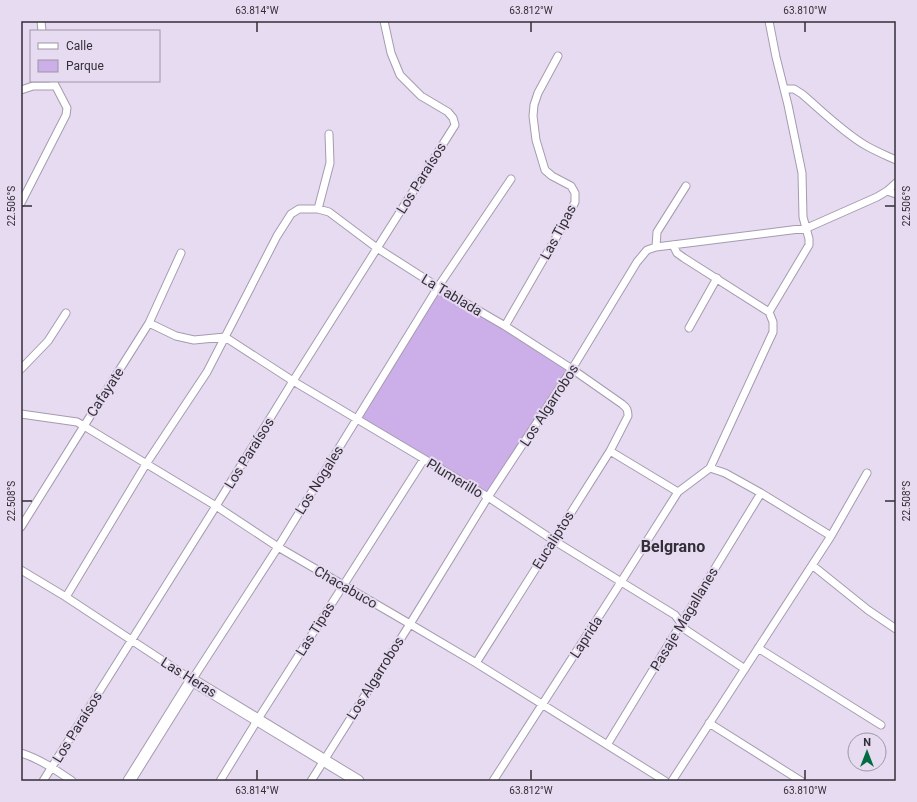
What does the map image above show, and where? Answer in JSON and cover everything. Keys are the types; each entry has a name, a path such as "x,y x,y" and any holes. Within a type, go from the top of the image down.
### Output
{"street":[{"name":"Los Paraísos","path":"43,781 455,125 453,118 448,112 421,96 400,75 391,53 384,21"},
{"path":"769,21 802,173 803,217 810,239 809,244 769,312"},
{"name":"Las Tipas","path":"505,326 575,202 575,193 571,186 552,176 545,170 536,140 533,116 534,105 538,93 558,56"},
{"path":"21,90 33,86 54,83 67,108 66,115 21,203"},
{"path":"784,89 794,89 802,94 849,134 880,153 896,160"},
{"path":"66,597 146,464 207,372 277,236 291,214 299,209 318,208 330,163 329,134"},
{"name":"Los Nogales","path":"129,781 278,547 438,287 511,179"},
{"name":"Los Algarrobos","path":"311,781 488,497 572,369 637,262 647,250 656,247 807,228 877,197 896,183"},
{"path":"656,247 657,232 686,186"},
{"path":"887,191 896,194"},
{"name":"La Tablada","path":"318,208 328,212 377,248 438,287 505,326 572,369 627,408 628,416"},
{"path":"610,451 678,492 710,468 773,332 773,322 769,312 677,253 673,245"},
{"name":"Cafayate","path":"21,527 149,323 181,253"},
{"path":"689,328 717,278"},
{"path":"21,369 48,341 66,313"},
{"path":"149,323 176,336 194,340 225,337"},
{"name":"Plumerillo","path":"225,337 293,381 488,497 553,540 675,615 686,630 746,669"},
{"name":"Chacabuco","path":"21,414 77,422 216,506 278,547 476,663 665,781"},
{"name":"Eucaliptos","path":"476,663 610,451 628,416"},
{"name":"Las Tipas","path":"220,781 342,585 424,459"},
{"path":"710,468 725,473 761,493 831,536"},
{"path":"672,781 831,536 867,474"},
{"name":"Laprida","path":"493,781 678,492"},
{"name":"Pasaje Magallanes","path":"607,746 761,493"},
{"path":"812,565 868,610 896,629"},
{"name":"Las Heras","path":"21,570 66,597 192,680 358,781"},
{"path":"758,648 881,725"},
{"path":"709,723 801,781"},
{"path":"21,753 32,756 52,767 72,781"}],"green space":[{"path":"438,287 572,369 488,497 356,419"}],"district":[{"name":"Belgrano","path":"673,546"}]}
